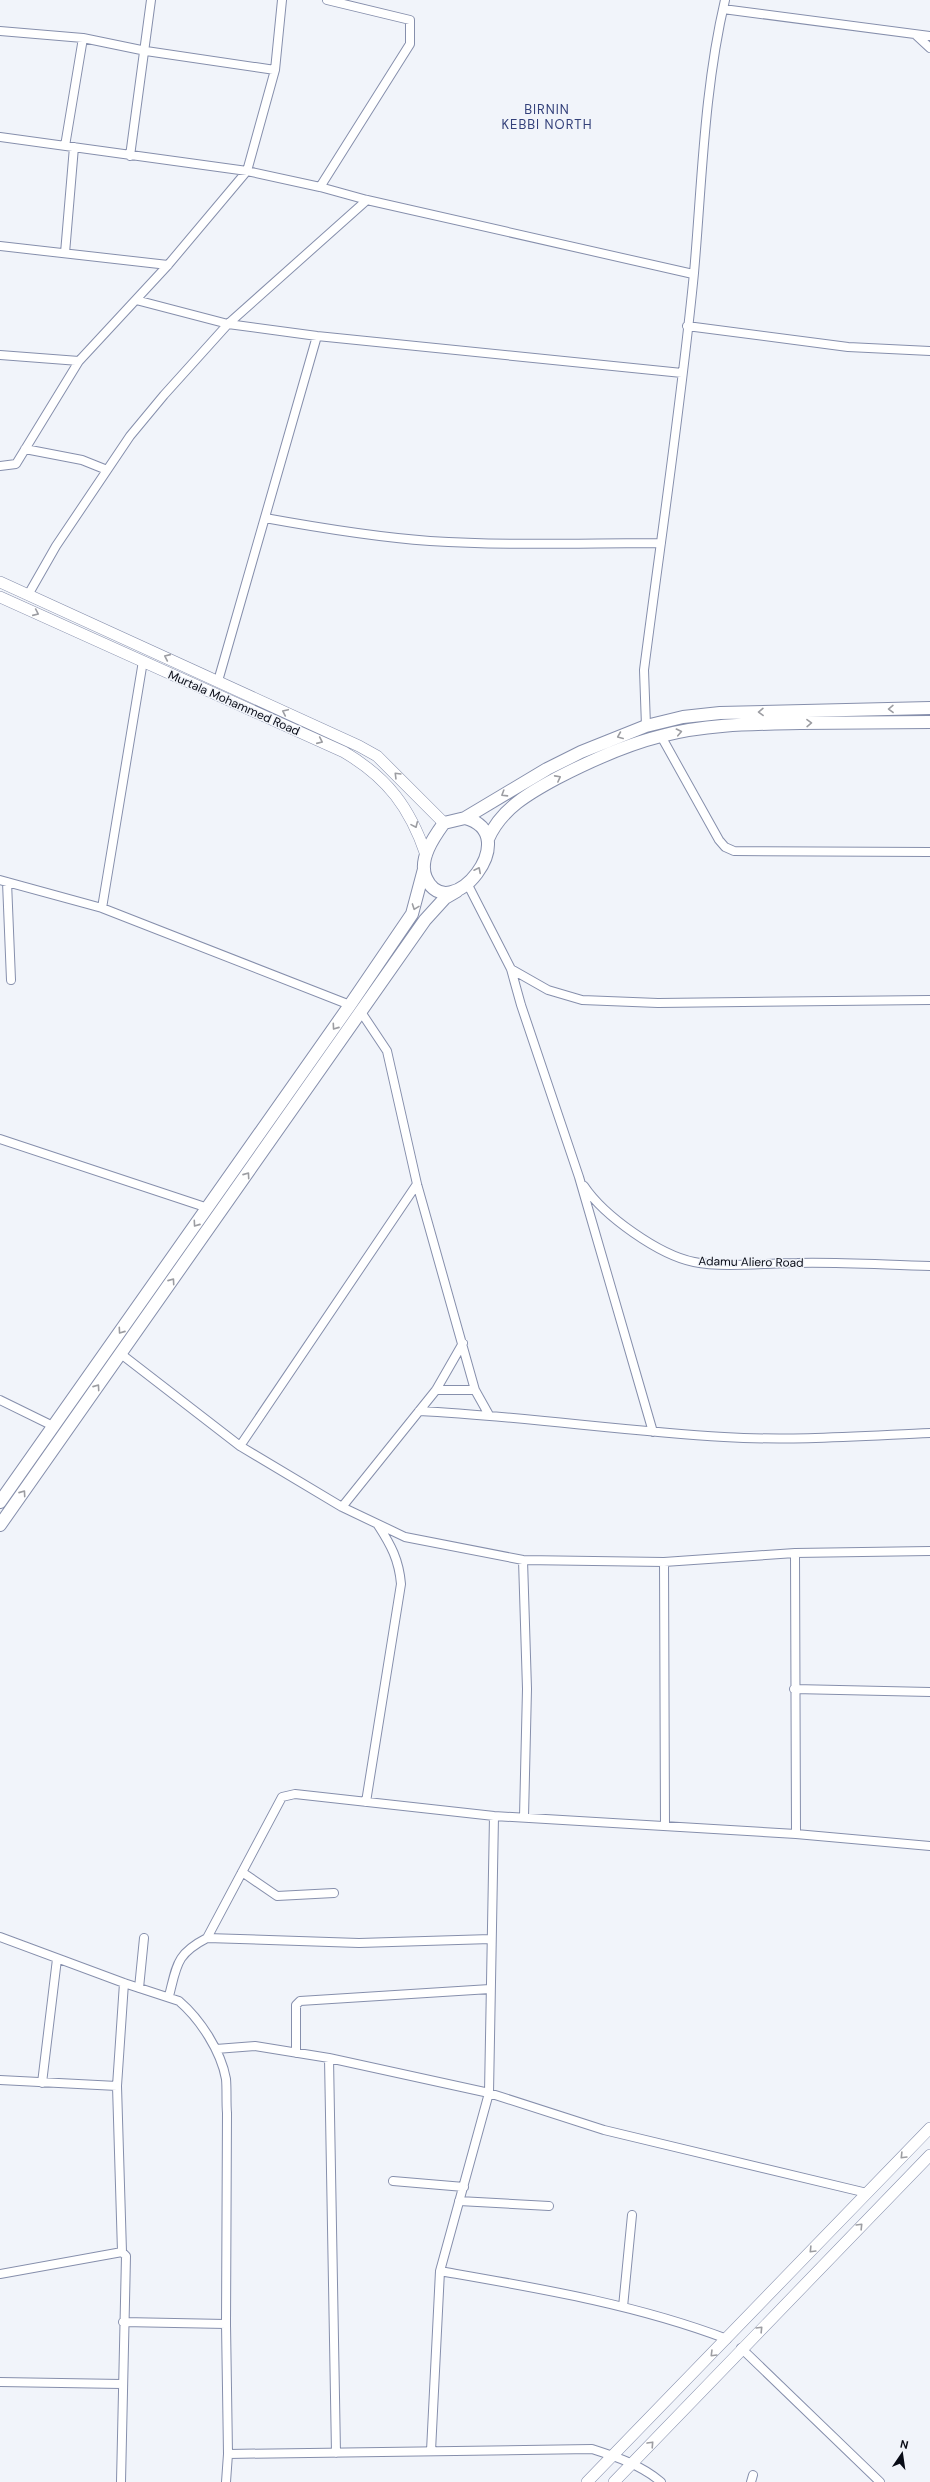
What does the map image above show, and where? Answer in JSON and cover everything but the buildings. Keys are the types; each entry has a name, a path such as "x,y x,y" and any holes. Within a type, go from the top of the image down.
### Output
{"main road":[{"name":"Murtala Mohammed Road","path":"0,582 359,746 377,756 444,823"},
{"name":"Murtala Mohammed Road","path":"0,597 344,752 363,763 378,775 401,801 412,818 426,856"},
{"path":"0,1502 208,1208 412,914 426,856 433,837 444,823 452,819 466,818 547,769 646,726 682,717 720,713 930,708"},
{"path":"0,1525 425,920 445,898 468,885 481,866 486,852 488,838 493,827 505,812 546,784 616,751 661,736 693,730 750,724 930,722"},
{"path":"466,818 481,826 488,838"},
{"path":"424,869 428,881 438,891 445,893 457,891"},
{"path":"587,2482 728,2339 930,2128"},
{"path":"614,2482 741,2348 930,2155"}],"street":[{"path":"130,156 146,51 151,0"},
{"path":"0,466 16,464 79,362 168,265 247,171 275,70 282,0"},
{"path":"320,187 410,44 412,30 410,20 327,0"},
{"path":"646,726 644,670 682,373 693,274 709,91 717,35 725,0"},
{"path":"723,9 930,36"},
{"path":"0,31 84,38 146,51 275,70"},
{"path":"916,35 930,48"},
{"path":"65,146 84,38"},
{"path":"0,138 247,171 320,187 367,200 693,274"},
{"path":"65,253 74,147"},
{"path":"28,595 56,546 130,436 228,324 367,200"},
{"path":"0,246 168,265"},
{"path":"136,300 228,324 317,336 682,373"},
{"path":"687,326 848,347 930,351"},
{"path":"218,681 317,336"},
{"path":"0,355 79,362"},
{"path":"25,449 82,460 108,470"},
{"path":"265,518 333,530 429,541 489,544 661,543"},
{"path":"102,908 143,661"},
{"path":"661,736 719,840 725,847 734,851 930,852"},
{"path":"11,980 3,881 102,908 350,1005"},
{"path":"468,885 511,969 579,1177 653,1432"},
{"path":"511,969 548,990 582,1000 658,1003 930,1000"},
{"path":"361,1012 387,1051 418,1184 475,1390 489,1415"},
{"path":"0,1139 208,1208"},
{"name":"Adamu Aliero Road","path":"579,1177 593,1200 616,1218 664,1252 695,1262 825,1262 930,1266"},
{"path":"240,1446 418,1184"},
{"path":"342,1507 436,1390 463,1343"},
{"path":"121,1354 240,1446 342,1507 405,1537 523,1560 664,1562 795,1553 930,1551"},
{"path":"436,1390 475,1390"},
{"path":"0,1400 53,1426"},
{"path":"419,1411 489,1415 653,1432 725,1437 796,1439 930,1433"},
{"path":"366,1802 401,1584 400,1566 393,1548 378,1525"},
{"path":"795,1553 794,1689 796,1834"},
{"path":"523,1560 527,1689 524,1817"},
{"path":"664,1562 665,1826"},
{"path":"794,1689 930,1692"},
{"path":"207,1938 282,1797 295,1794 494,1816 796,1834 930,1846"},
{"path":"431,2452 440,2271 489,2093 494,1816"},
{"path":"242,1872 277,1896 334,1893"},
{"path":"0,1938 124,1983 169,1996 186,2007 216,2049 226,2085 226,2324 228,2454 226,2482"},
{"path":"139,1988 144,1938"},
{"path":"169,1996 179,1958 194,1945 207,1938 359,1943 491,1939"},
{"path":"42,2083 56,1959"},
{"path":"121,2482 123,2322 126,2256 122,2252 117,2086 124,1983"},
{"path":"296,2053 296,2005 300,2001 490,1989"},
{"path":"216,2049 255,2046 329,2058 489,2093 604,2130 867,2193"},
{"path":"329,2058 336,2453"},
{"path":"0,2080 117,2086"},
{"path":"394,2181 464,2187"},
{"path":"459,2201 549,2206"},
{"path":"623,2307 632,2215"},
{"path":"0,2274 122,2252"},
{"path":"440,2271 580,2296 682,2322 728,2339"},
{"path":"123,2322 226,2324"},
{"path":"741,2348 880,2482"},
{"path":"0,2382 122,2384"},
{"path":"228,2454 592,2449 613,2455 648,2471 661,2482"}],"district":[{"name":"BIRNIN KEBBI NORTH","path":"547,116"}]}
